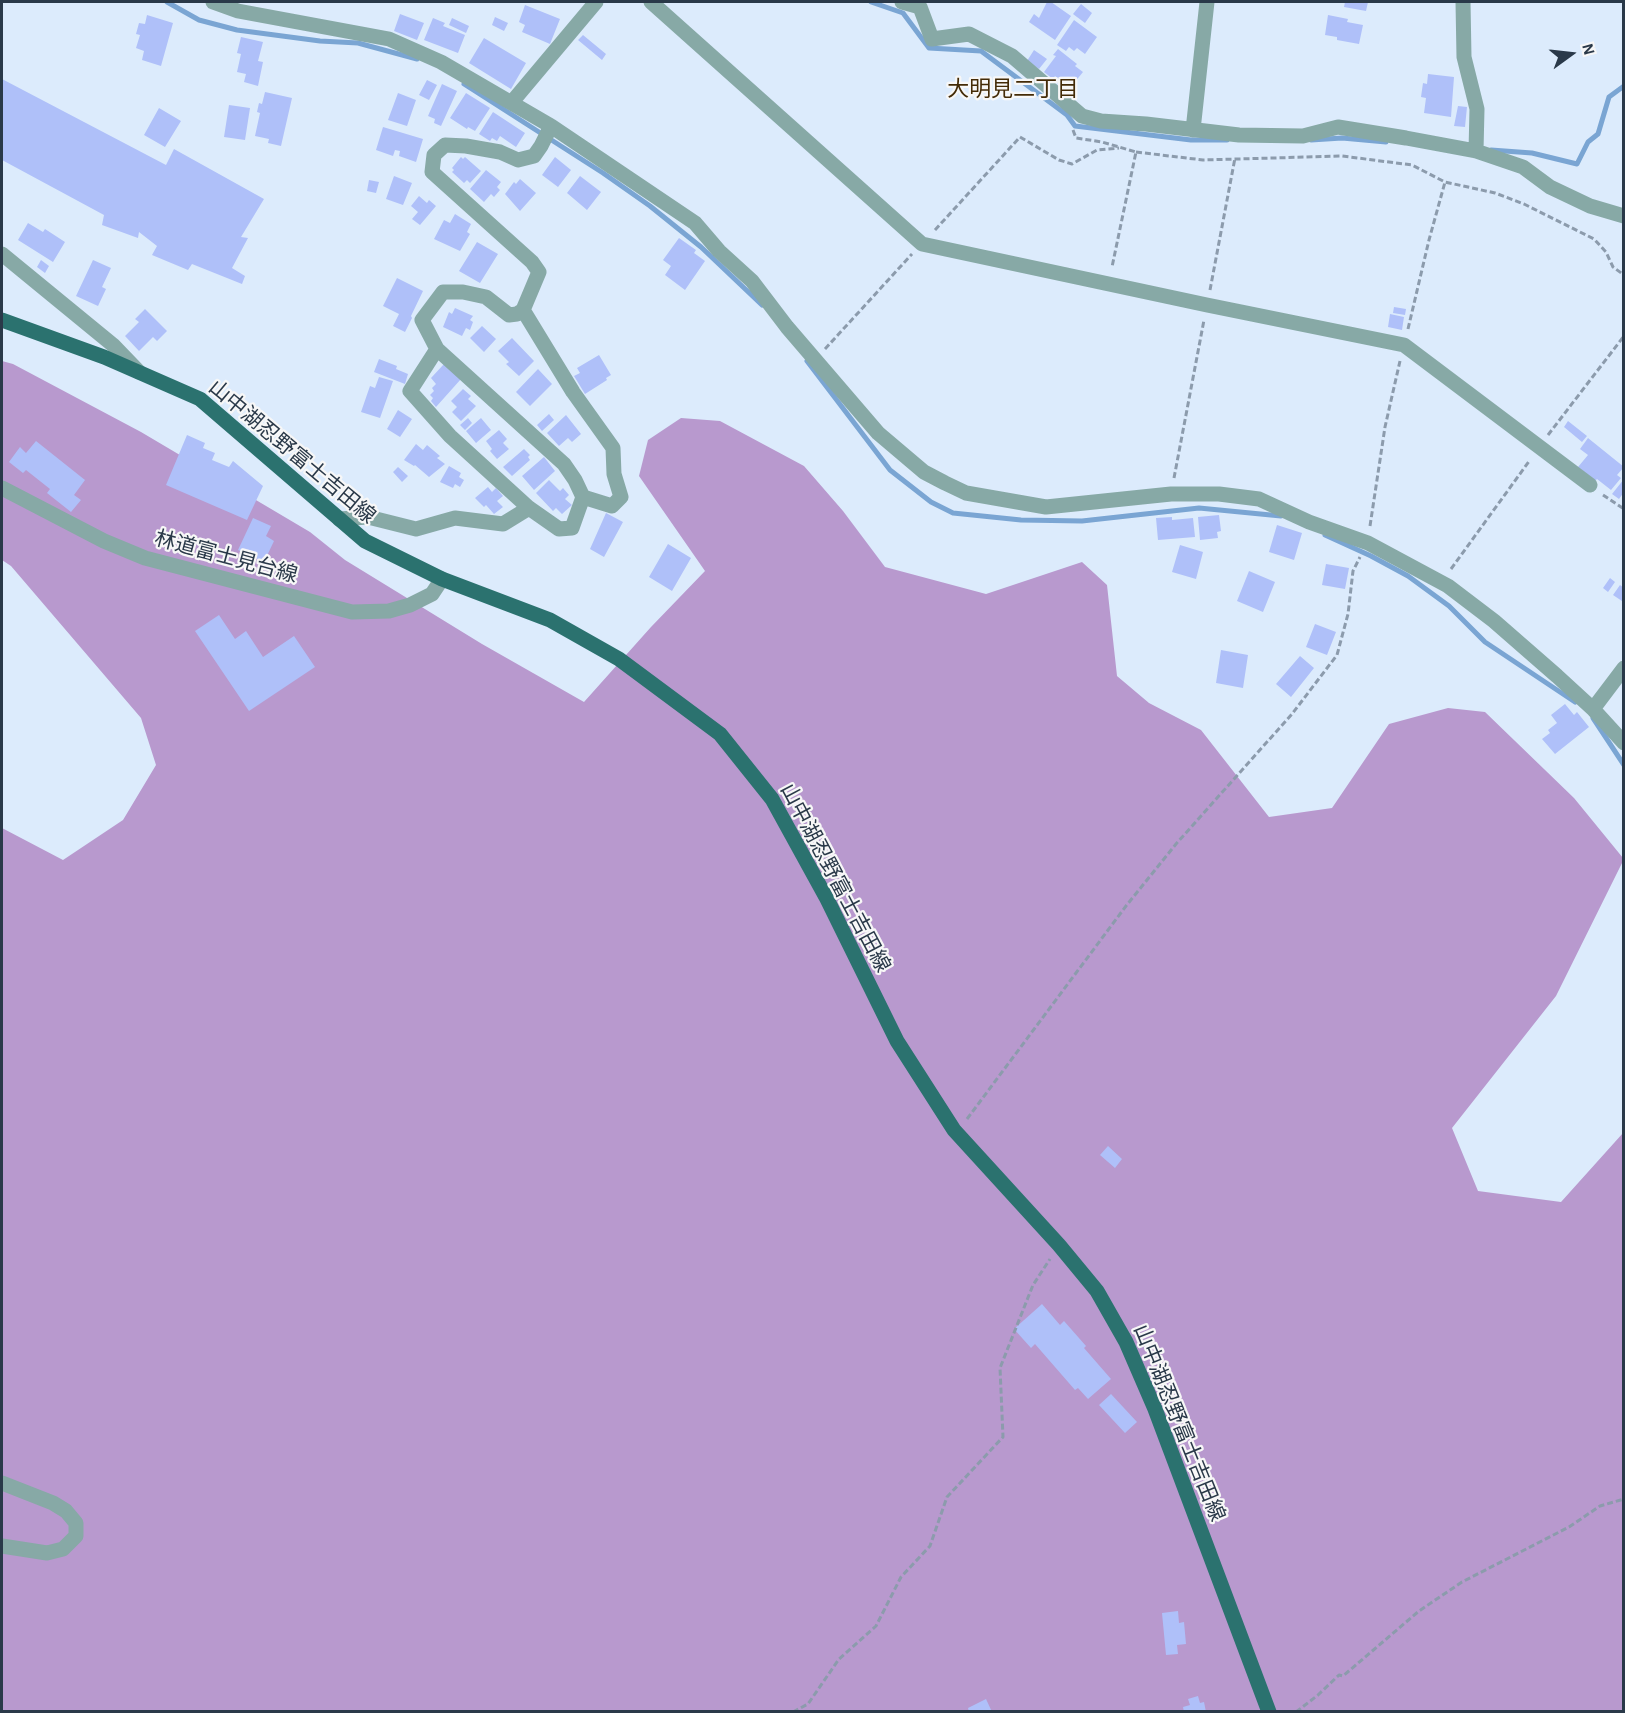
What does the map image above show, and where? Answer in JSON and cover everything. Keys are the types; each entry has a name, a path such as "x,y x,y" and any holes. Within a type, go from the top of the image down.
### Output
{"main road":[{"name":"山中湖忍野富士吉田線","path":"2,320 104,357 200,399 364,541 442,579 550,620 619,659 720,734 772,799 827,899 897,1041 954,1130 1059,1245 1096,1291 1126,1342 1155,1409 1269,1712"}],"street":[{"path":"213,2 238,11 389,39 441,62 550,126 695,223 719,251 753,281 814,360 878,434 924,472 966,493 1046,507 1171,494 1259,499 1309,522 1368,543 1448,586 1494,621 1593,709 1623,743"},
{"path":"512,102 596,2"},
{"path":"651,2 922,244 1404,345 1590,485"},
{"path":"902,2 920,8 932,39 969,34 1012,56 1082,116 1101,121 1239,135 1303,136 1338,127 1476,152 1523,167 1550,187 1590,206 1623,216"},
{"path":"1193,130 1207,2"},
{"path":"1463,2 1464,57 1477,109 1476,152"},
{"path":"436,349 410,391 450,436 529,508 560,529 572,528 583,497 564,464 436,349 422,320 444,292 463,292 486,297 509,315 517,314 524,309 539,272 532,262 432,172 434,155 445,145 500,152 518,160 534,156 550,126"},
{"path":"2,254 113,345 139,372"},
{"path":"524,309 573,392 613,448 614,474 621,497 612,506 583,497"},
{"name":"林道富士見台線","path":"2,488 104,541 145,558 352,612 389,611 410,605 432,594 442,579"},
{"path":"339,519 368,517 416,529 455,518 503,524 529,508"},
{"path":"1593,709 1623,668"},
{"path":"2,1483 53,1503 66,1511 76,1523 76,1536 63,1548 47,1553 2,1546"}],"path":[{"path":"1077,111 1073,132 1076,138 1102,142 1136,152 1203,160 1342,156 1412,165 1445,182 1495,193 1524,204 1594,239 1606,252 1613,267 1623,275"},
{"path":"814,360 1020,137 1059,160 1072,164 1097,150 1119,148"},
{"path":"1108,284 1136,152"},
{"path":"1590,485 1623,510"},
{"path":"954,1130 969,1117 1126,906 1176,844 1292,714 1337,655 1348,614 1353,571 1368,543"},
{"path":"793,1712 808,1704 839,1659 876,1626 901,1577 930,1546 947,1497 1003,1437 1000,1368 1033,1285 1059,1245"},
{"path":"1296,1712 1339,1675 1343,1676 1419,1611 1462,1582 1569,1527 1600,1506 1623,1499"}],"shaded area":[{"path":"2,361 13,364 141,432 310,532 345,560 482,644 584,702 705,571 639,476 648,440 681,418 720,421 804,466 843,511 885,567 986,594 1082,562 1107,585 1117,676 1149,703 1201,730 1269,817 1332,808 1389,724 1448,708 1485,712 1574,798 1623,858 1556,996 1452,1128 1478,1191 1561,1202 1623,1133 1623,1711 2,1711 2,828 63,860 123,820 156,765 141,718 11,566 2,560"}],"building":[{"path":"1047,2 1051,2 1071,16 1055,40 1029,22 1034,14 1039,18"},
{"path":"1345,2 1368,2 1366,11 1344,7"},
{"path":"1081,4 1092,13 1085,23 1073,14"},
{"path":"525,5 560,19 550,44 522,32 525,25 519,22"},
{"path":"400,14 424,23 417,40 394,31"},
{"path":"147,15 173,23 161,66 142,60 144,51 136,48 140,35 136,34 139,23 145,24"},
{"path":"1328,15 1363,25 1359,44 1325,35"},
{"path":"495,17 508,23 504,31 492,25"},
{"path":"433,18 445,23 443,26 465,35 458,53 424,40"},
{"path":"452,18 469,26 466,33 449,25"},
{"path":"1074,20 1097,37 1085,54 1077,48 1074,51 1069,47 1066,51 1057,45"},
{"path":"583,35 606,54 602,60 578,40"},
{"path":"241,37 263,42 258,61 263,62 258,86 244,82 246,74 237,72 241,54 237,53"},
{"path":"484,38 526,63 511,89 469,63"},
{"path":"1058,49 1077,64 1075,66 1083,72 1070,88 1055,76 1053,79 1044,72 1056,56 1053,55"},
{"path":"1034,50 1047,59 1039,69 1027,61"},
{"path":"1428,74 1454,77 1451,117 1424,113 1426,98 1421,97 1423,83 1427,84"},
{"path":"2,79 166,165 174,149 264,199 241,237 248,238 232,268 245,276 242,284 192,264 188,270 152,255 157,246 139,232 138,238 102,225 104,215 2,160"},
{"path":"427,80 437,85 429,100 419,95"},
{"path":"442,84 457,91 441,126 434,123 435,119 428,116"},
{"path":"265,92 292,98 281,146 268,143 269,139 255,136 260,113 257,112 259,103 262,104"},
{"path":"398,93 416,100 407,126 388,120"},
{"path":"466,93 490,108 475,131 468,127 467,129 450,118"},
{"path":"229,105 250,108 245,140 224,137"},
{"path":"1458,106 1467,107 1465,127 1454,126"},
{"path":"159,108 181,121 165,147 144,135"},
{"path":"493,112 525,133 516,147 500,136 497,141 492,138 490,141 479,134"},
{"path":"383,127 423,139 416,162 399,156 400,151 395,150 393,156 376,150"},
{"path":"461,157 463,159 465,157 481,171 470,183 467,180 464,183 452,172 454,170 452,168"},
{"path":"555,157 571,170 558,187 542,175"},
{"path":"486,170 501,182 497,187 500,190 494,197 491,194 484,202 470,189"},
{"path":"394,176 412,183 403,205 386,199"},
{"path":"580,176 601,192 587,210 567,193"},
{"path":"520,179 536,193 520,211 505,194 514,182 516,184"},
{"path":"369,180 379,182 376,193 367,191"},
{"path":"419,196 427,203 429,200 436,206 420,225 412,219 418,212 411,206"},
{"path":"455,214 471,224 467,232 470,234 460,251 434,239 444,220 450,223"},
{"path":"28,223 43,232 45,229 65,242 53,262 18,240"},
{"path":"679,238 696,250 694,253 705,261 685,290 665,275 671,266 663,260"},
{"path":"477,242 498,254 480,283 459,271"},
{"path":"41,260 49,266 45,273 37,267"},
{"path":"93,260 111,268 102,287 106,289 98,306 76,296"},
{"path":"397,278 423,291 405,332 393,326 399,314 383,306"},
{"path":"1394,307 1406,309 1405,315 1393,313"},
{"path":"455,308 473,316 470,320 473,322 470,330 466,328 462,336 443,327 449,312 452,314"},
{"path":"145,309 167,331 157,341 153,337 139,351 125,336 139,322 135,319"},
{"path":"1390,314 1404,317 1402,330 1388,327"},
{"path":"482,326 496,339 484,352 470,338"},
{"path":"512,338 534,361 519,376 506,364 509,362 498,351"},
{"path":"599,355 611,375 585,394 574,376 580,373 577,368"},
{"path":"379,359 397,366 396,369 408,374 405,384 374,372"},
{"path":"444,364 461,379 436,407 430,395 436,384 431,378"},
{"path":"538,369 552,384 530,406 516,392"},
{"path":"379,377 393,381 380,418 361,412 370,386 375,388"},
{"path":"463,389 471,396 468,399 476,406 461,421 452,412 457,407 451,401"},
{"path":"398,410 412,419 400,437 387,429"},
{"path":"549,414 554,420 542,431 537,425"},
{"path":"566,415 581,434 572,442 568,438 559,446 547,433"},
{"path":"468,418 472,423 465,430 460,425"},
{"path":"481,418 491,430 476,443 466,431"},
{"path":"1568,421 1587,436 1582,442 1564,427"},
{"path":"499,430 507,439 503,443 509,449 497,459 490,451 492,449 486,441"},
{"path":"187,435 205,443 203,448 215,453 212,460 229,467 233,461 263,486 247,520 166,485"},
{"path":"1588,438 1624,467 1617,475 1621,478 1611,490 1578,467 1588,455 1580,449"},
{"path":"36,441 85,480 74,495 81,500 71,512 47,493 50,489 26,470 23,473 9,462 20,447 26,453"},
{"path":"416,444 423,450 427,445 440,456 437,458 445,464 429,477 415,465 404,460"},
{"path":"524,449 530,455 528,457 530,460 512,476 503,467"},
{"path":"544,457 555,471 534,490 522,476"},
{"path":"449,466 461,473 459,477 464,480 460,487 455,484 453,488 440,482"},
{"path":"398,467 408,476 402,482 393,472"},
{"path":"1624,479 1624,492 1619,499 1612,494"},
{"path":"549,480 560,491 563,488 569,495 565,499 572,505 562,514 556,508 553,511 536,493"},
{"path":"488,487 492,492 496,488 503,496 497,501 503,507 494,514 475,498"},
{"path":"606,513 623,522 604,557 590,549"},
{"path":"1219,515 1221,531 1217,532 1218,538 1200,540 1198,517"},
{"path":"1172,517 1172,520 1193,518 1195,537 1158,540 1156,518"},
{"path":"253,518 271,526 266,536 274,541 264,562 238,550"},
{"path":"1277,525 1302,533 1294,560 1269,552"},
{"path":"668,544 691,558 672,591 649,577"},
{"path":"1180,545 1203,552 1196,579 1172,572"},
{"path":"1326,564 1349,568 1345,589 1322,585"},
{"path":"1249,571 1275,582 1263,612 1237,601"},
{"path":"1610,578 1615,582 1608,592 1603,588"},
{"path":"1620,585 1624,588 1622,601 1613,595"},
{"path":"219,615 235,639 246,631 263,657 294,636 315,667 249,711 195,631"},
{"path":"1315,624 1336,632 1327,655 1306,647"},
{"path":"1221,650 1248,655 1243,688 1216,683"},
{"path":"1300,656 1314,668 1291,697 1276,684"},
{"path":"1565,704 1574,715 1577,712 1589,727 1555,754 1542,739 1557,723 1551,715"},
{"path":"1108,1146 1122,1159 1115,1168 1100,1155"},
{"path":"1042,1304 1060,1325 1064,1321 1111,1379 1088,1399 1078,1388 1075,1390 1035,1344 1031,1348 1014,1329"},
{"path":"1111,1394 1137,1422 1125,1433 1099,1405"},
{"path":"1178,1611 1179,1623 1184,1622 1186,1644 1177,1645 1178,1654 1166,1655 1162,1613"},
{"path":"1198,1696 1200,1703 1204,1702 1206,1712 1184,1712 1183,1707 1190,1705 1188,1699"},
{"path":"986,1699 992,1712 969,1712 968,1708"}],"waterway":[{"path":"167,2 199,20 237,30 320,41 358,43 417,59"},
{"path":"871,2 903,13 929,48 981,51 1067,115 1075,126 1191,140 1227,140"},
{"path":"464,84 603,173 650,206 701,247 762,305"},
{"path":"1491,150 1532,153 1577,164 1588,142 1598,134 1609,97 1624,86"},
{"path":"1311,140 1342,138 1386,142"},
{"path":"807,361 890,470 931,502 953,513 1021,520 1082,521 1199,508 1281,516"},
{"path":"1325,535 1408,576 1449,606 1485,642 1575,702"},
{"path":"1593,718 1624,765"}],"district":[{"name":"大明見二丁目","path":"1013,89"}]}
